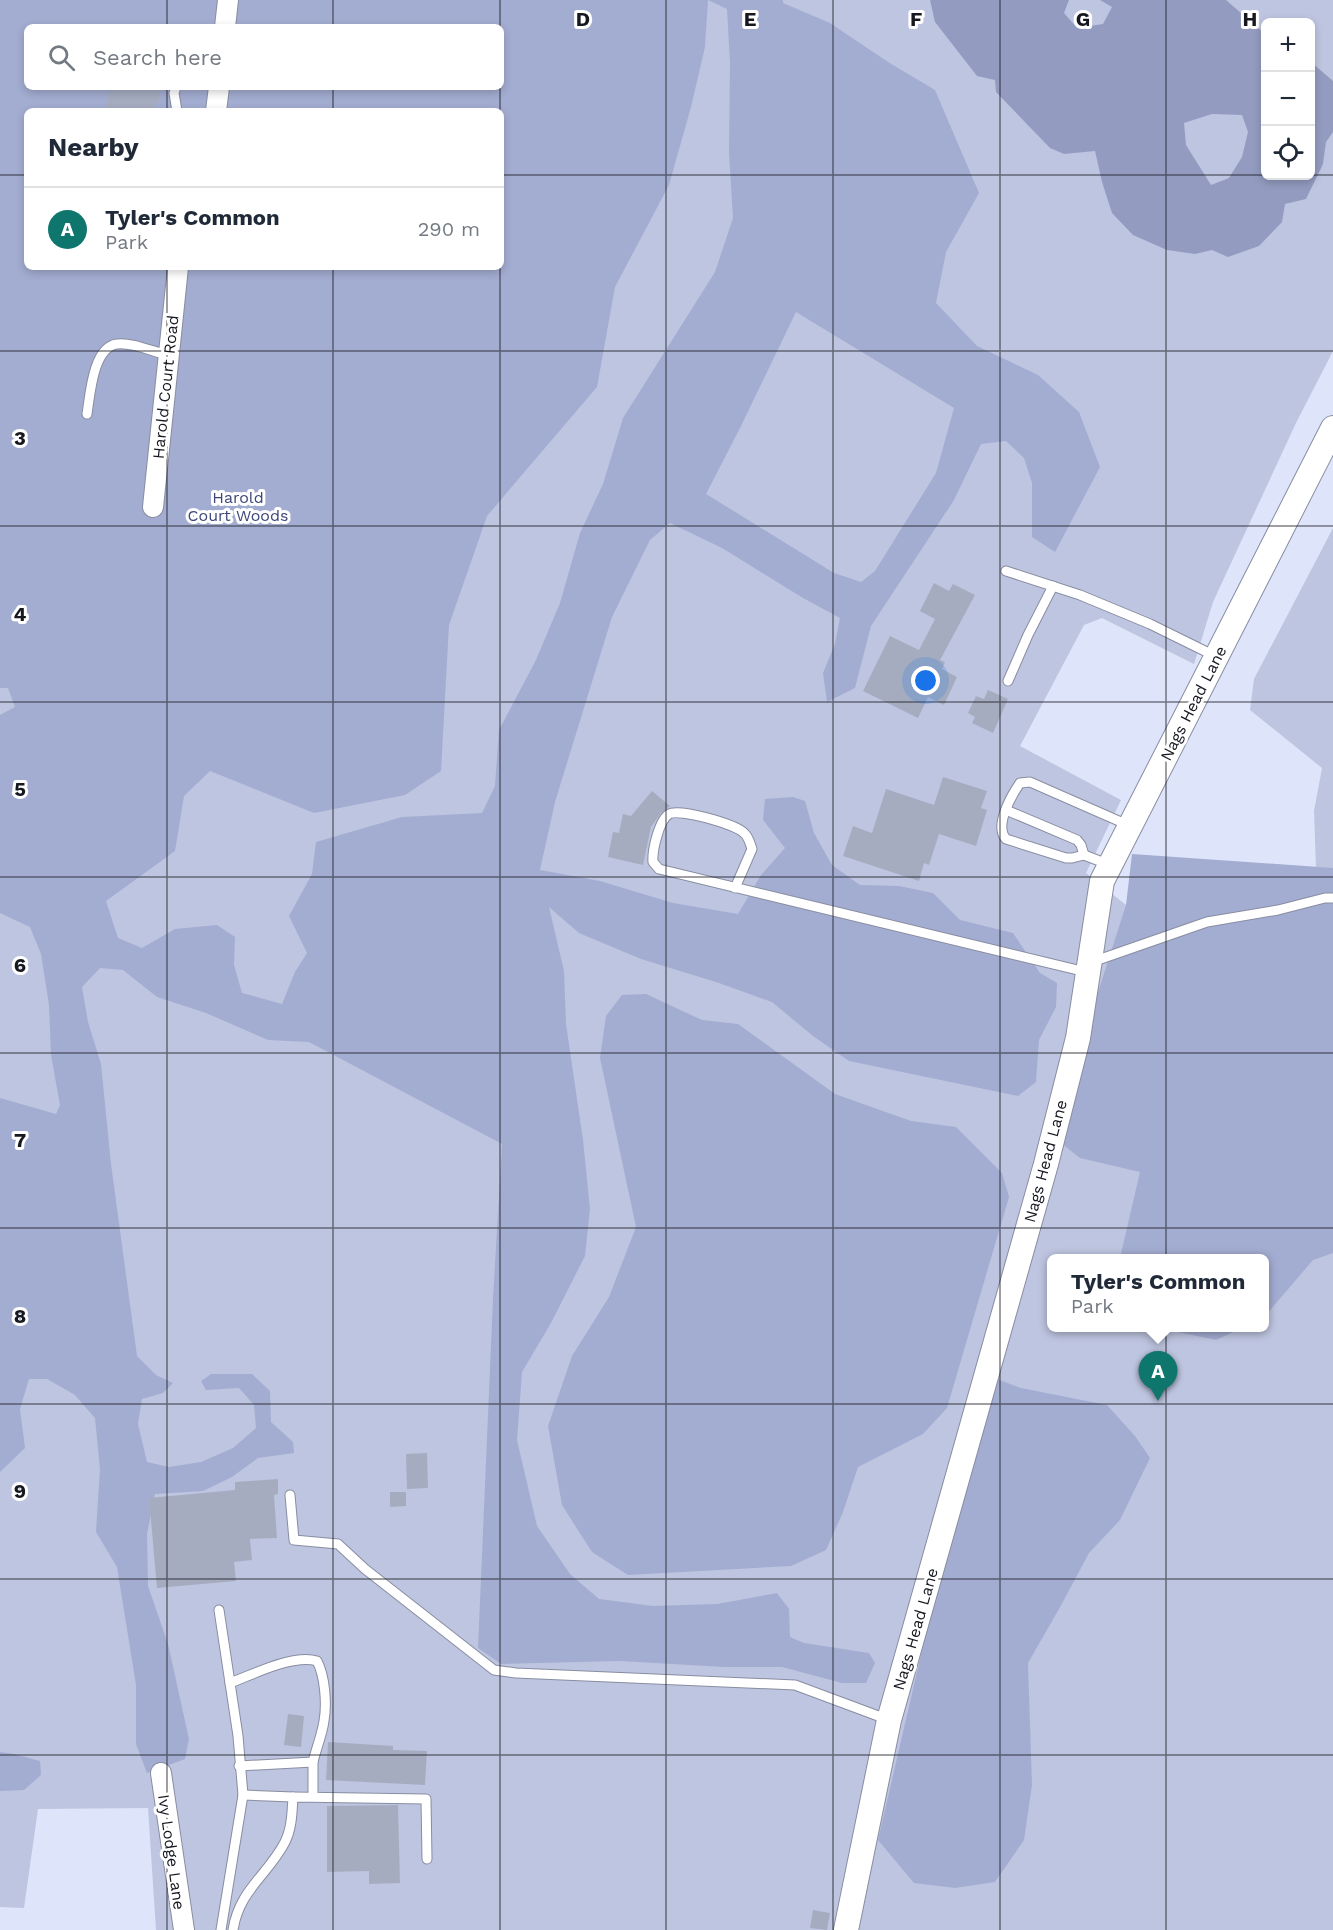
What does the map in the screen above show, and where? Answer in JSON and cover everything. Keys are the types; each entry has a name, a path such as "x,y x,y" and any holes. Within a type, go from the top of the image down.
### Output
{"street":[{"path":"225,24 228,0"},
{"path":"216,108 219,90"},
{"name":"Harold Court Road","path":"153,507 178,270"},
{"name":"Nags Head Lane","path":"846,1930 889,1720 1046,1164 1078,1038 1102,881 1333,428"},
{"name":"Ivy Lodge Lane","path":"161,1773 184,1930"}],"lane":[{"path":"175,90 176,108"},
{"path":"87,414 94,372 109,347 118,344 127,345 168,355"},
{"path":"1006,570 1150,624 1217,657"},
{"path":"1008,681 1053,586"},
{"path":"1110,865 1084,855 1066,858 1006,839 1001,829 1006,810 1018,786 1030,782 1130,826"},
{"path":"1006,810 1077,840 1082,844 1084,855"},
{"path":"735,888 752,849 746,835 735,827 684,812 670,813 665,817 653,853 656,868 735,888 1089,968 1207,922 1333,898"},
{"path":"290,1495 294,1540 338,1544 365,1569 494,1670 516,1673 795,1685 889,1720"},
{"path":"219,1610 238,1736 243,1795 221,1930"},
{"path":"230,1683 299,1659 308,1658 317,1661 320,1666 324,1692 324,1721 313,1762 313,1796"},
{"path":"239,1766 313,1762"},
{"path":"243,1795 426,1799 427,1859"},
{"path":"232,1930 239,1905 285,1842 292,1819 293,1797"}],"green space":[{"name":"Harold Court Woods","path":"0,0 1333,0 1333,351 1296,423 1213,602 1194,664 1102,618 1084,625 1020,746 1121,800 1086,873 1126,905 1333,914 1333,1930 156,1930 148,1808 38,1809 24,1908 0,1907"},
{"name":"Harold Court Woods","path":"0,0 708,0 783,0 783,3 830,23 935,90 979,193 946,252 936,303 977,346 1038,375 1079,412 1100,467 1055,552 1032,537 1032,483 1024,458 1006,441 981,444 954,500 871,626 855,688 827,702 823,673 835,644 840,618 722,548 670,523 650,540 612,617 555,802 540,870 600,881 673,903 738,914 761,875 785,848 763,820 765,799 793,797 805,801 814,833 832,865 860,885 899,886 933,893 960,920 1013,933 1040,973 1057,983 1056,1007 1039,1040 1036,1082 1018,1096 849,1061 813,1036 772,1002 641,959 579,933 549,907 564,971 566,1024 583,1140 590,1209 585,1256 551,1323 522,1372 517,1440 537,1526 570,1574 599,1599 653,1606 717,1604 777,1593 789,1609 790,1637 804,1643 869,1653 875,1663 866,1683 842,1683 782,1667 724,1667 620,1661 501,1664 478,1648 502,1144 309,1042 268,1040 206,1013 157,997 123,970 100,968 82,987 88,1022 101,1064 111,1164 137,1356 156,1375 173,1383 163,1393 142,1399 138,1424 147,1462 169,1467 201,1462 233,1448 256,1428 254,1405 239,1388 206,1390 201,1381 211,1374 252,1374 270,1391 271,1422 293,1442 294,1453 258,1458 232,1477 203,1491 155,1494 147,1534 148,1586 168,1644 189,1739 185,1759 147,1773 136,1744 136,1685 117,1567 96,1532 100,1469 95,1418 75,1395 47,1379 29,1379 20,1409 25,1448 0,1472 0,1098 56,1114 60,1105 51,1055 49,1005 41,954 30,927 0,913 0,715 15,707 8,688 0,688","holes":["708,0 727,9 730,62 729,152 733,218 715,272 623,418 603,484 580,533 560,603 536,660 499,730 495,786 482,813 402,817 316,842 312,874 289,916 307,953 295,972 282,1004 242,993 234,965 235,937 217,925 175,929 142,948 118,938 106,901 175,851 184,796 210,771 314,813 405,795 441,771 449,625 487,516 597,387 615,287 669,185 705,47","796,312 954,408 936,473 875,571 861,582 834,573 706,494"]},
{"path":"1333,528 1333,868 1316,868 1314,811 1322,768 1250,710 1254,679"},
{"path":"1132,854 1333,868 1333,1253 1313,1260 1269,1311 1269,1254 1121,1254 1140,1172 1080,1158 1052,1136 1126,905"},
{"path":"646,994 702,1020 738,1024 835,1094 911,1121 956,1127 1002,1173 1009,1197 947,1408 923,1434 858,1467 843,1512 826,1550 791,1566 628,1575 592,1552 562,1505 548,1426 572,1356 609,1297 636,1227 600,1058 606,1016 622,995"},
{"path":"1178,1332 1233,1332 1216,1340"},
{"path":"986,1375 1021,1388 1107,1405 1135,1436 1150,1458 1120,1520 1089,1553 1028,1663 1032,1785 1024,1840 995,1882 955,1888 914,1883 878,1840"},
{"path":"0,1752 40,1761 41,1775 24,1790 0,1791"}],"shaded area":[{"path":"930,0 1069,0 1064,13 1077,28 1103,24 1112,7 1100,0 1226,0 1261,31 1261,180 1315,180 1315,65 1333,81 1333,132 1326,142 1323,164 1306,199 1285,204 1282,222 1259,246 1228,257 1212,250 1195,254 1167,250 1133,235 1112,213 1095,151 1064,154 1050,148 996,92 995,80 977,76 935,22","holes":["1212,114 1242,115 1248,132 1242,157 1229,178 1211,185 1186,145 1184,123"]}],"building":[{"path":"110,90 160,90 158,104 155,103 154,108 106,108"},
{"path":"934,583 949,591 953,584 975,595 940,660 945,662 942,669 957,677 944,705 928,697 918,718 863,691 890,636 919,650 935,619 920,611"},
{"path":"988,690 1008,699 993,733 972,723 975,717 968,713 976,696 984,699"},
{"path":"943,777 987,791 981,808 987,810 976,846 939,834 929,865 924,863 919,881 843,856 853,826 872,833 886,789 934,805"},
{"path":"652,791 670,806 661,813 651,827 643,865 608,857 613,832 619,833 623,814 631,816"},
{"path":"427,1453 428,1488 407,1489 406,1454"},
{"path":"278,1479 278,1494 274,1495 277,1538 250,1539 252,1560 234,1562 236,1581 157,1588 149,1498 235,1490 235,1482"},
{"path":"390,1492 406,1492 406,1506 390,1507"},
{"path":"288,1714 304,1716 301,1747 284,1745"},
{"path":"328,1742 393,1746 393,1750 427,1751 425,1785 326,1780"},
{"path":"398,1805 400,1883 369,1884 369,1871 327,1872 327,1806"},
{"path":"813,1910 830,1913 827,1930 810,1928"}],"place":[{"name":"Tyler's Common","path":"1158,1401"}]}
